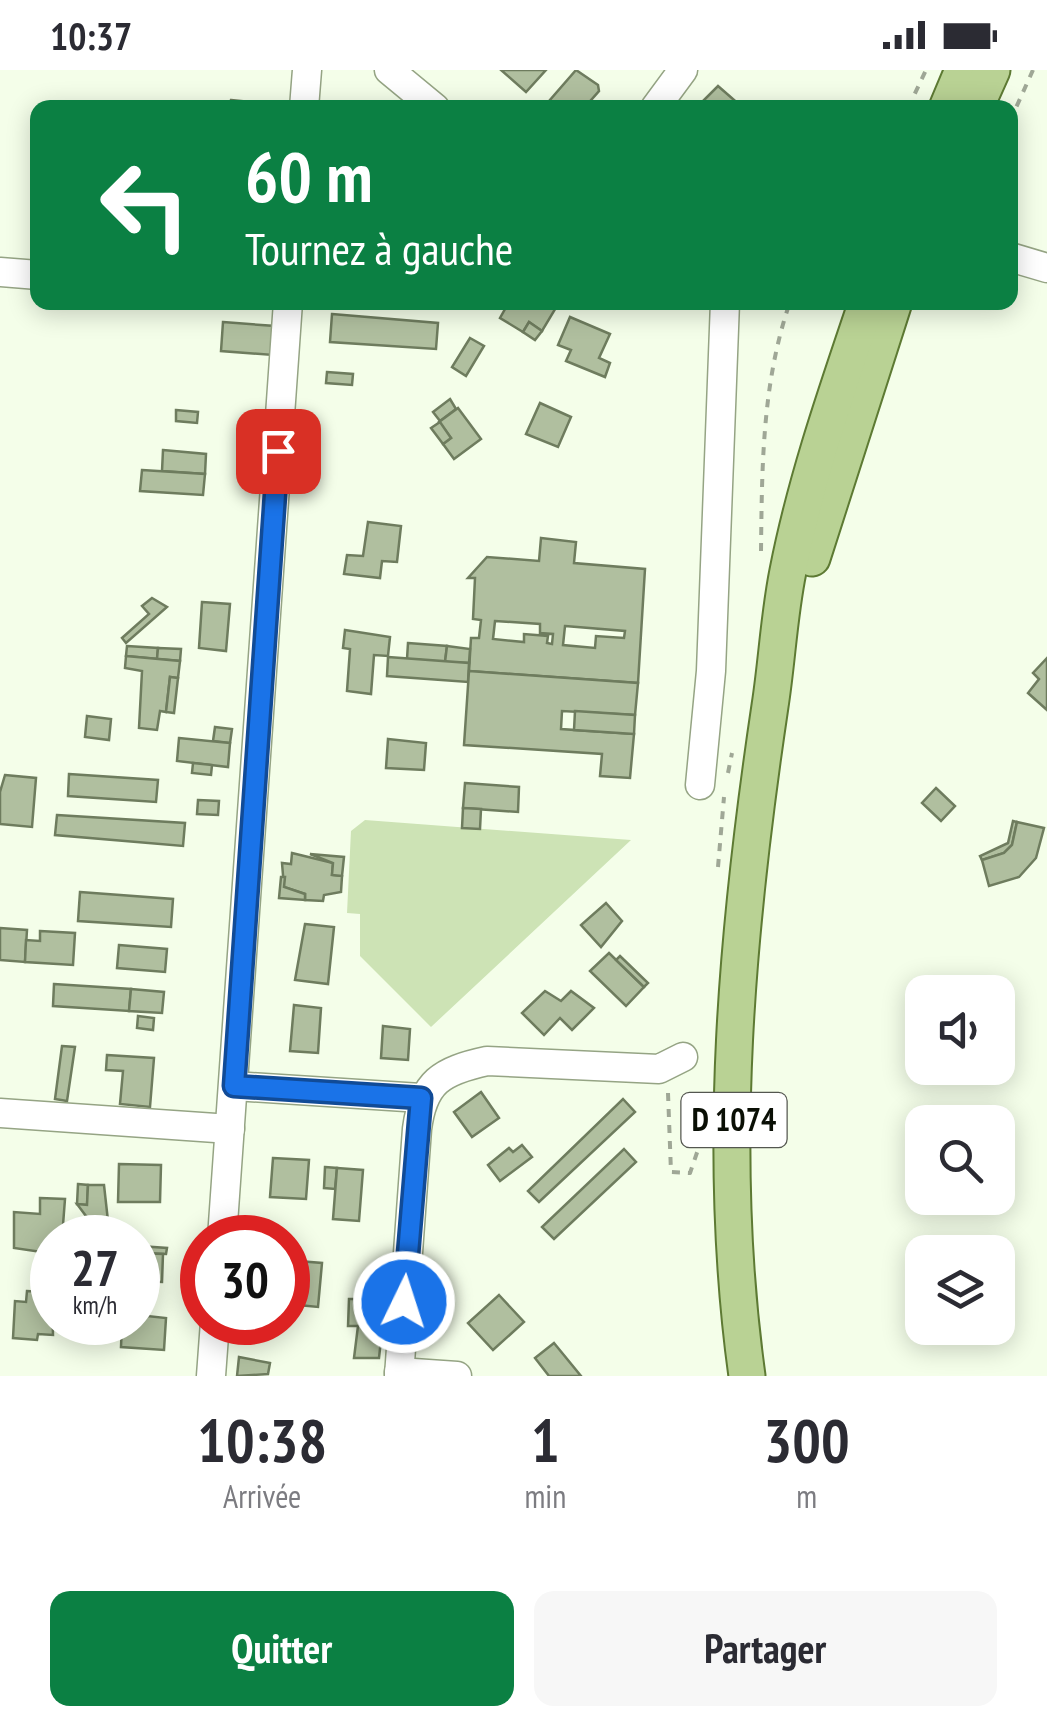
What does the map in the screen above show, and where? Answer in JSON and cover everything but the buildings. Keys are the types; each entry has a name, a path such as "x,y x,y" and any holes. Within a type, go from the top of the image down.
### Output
{"main road":[{"path":"951,100 964,70"},
{"path":"979,100 992,70"},
{"name":"D 1074","path":"747,1376 734,1282 734,1046 747,863 788,574 808,487 864,310"},
{"name":"D 1074","path":"778,653 891,310"}],"street":[{"path":"305,100 307,70"},
{"path":"388,70 425,100"},
{"path":"661,100 683,70"},
{"path":"1018,259 1047,268"},
{"path":"0,272 30,274"},
{"path":"224,1215 287,310"},
{"path":"700,785 711,671 725,310"},
{"path":"457,1376 399,1374 421,1098 448,1073 487,1061 624,1070 676,1062"},
{"path":"234,1086 421,1098"},
{"path":"0,1113 230,1129"},
{"path":"211,1376 213,1345"}],"path":[{"path":"912,100 926,70"},
{"path":"1018,104 1034,70"},
{"path":"760,565 762,431 776,341 787,310"},
{"path":"676,1062 671,1172 690,1173 696,1147 708,1130"}],"green space":[{"path":"365,820 631,840 431,1027 360,956 360,914 347,913 351,831"}],"route":[{"path":"278,451 234,1086 421,1098 404,1302"}]}
